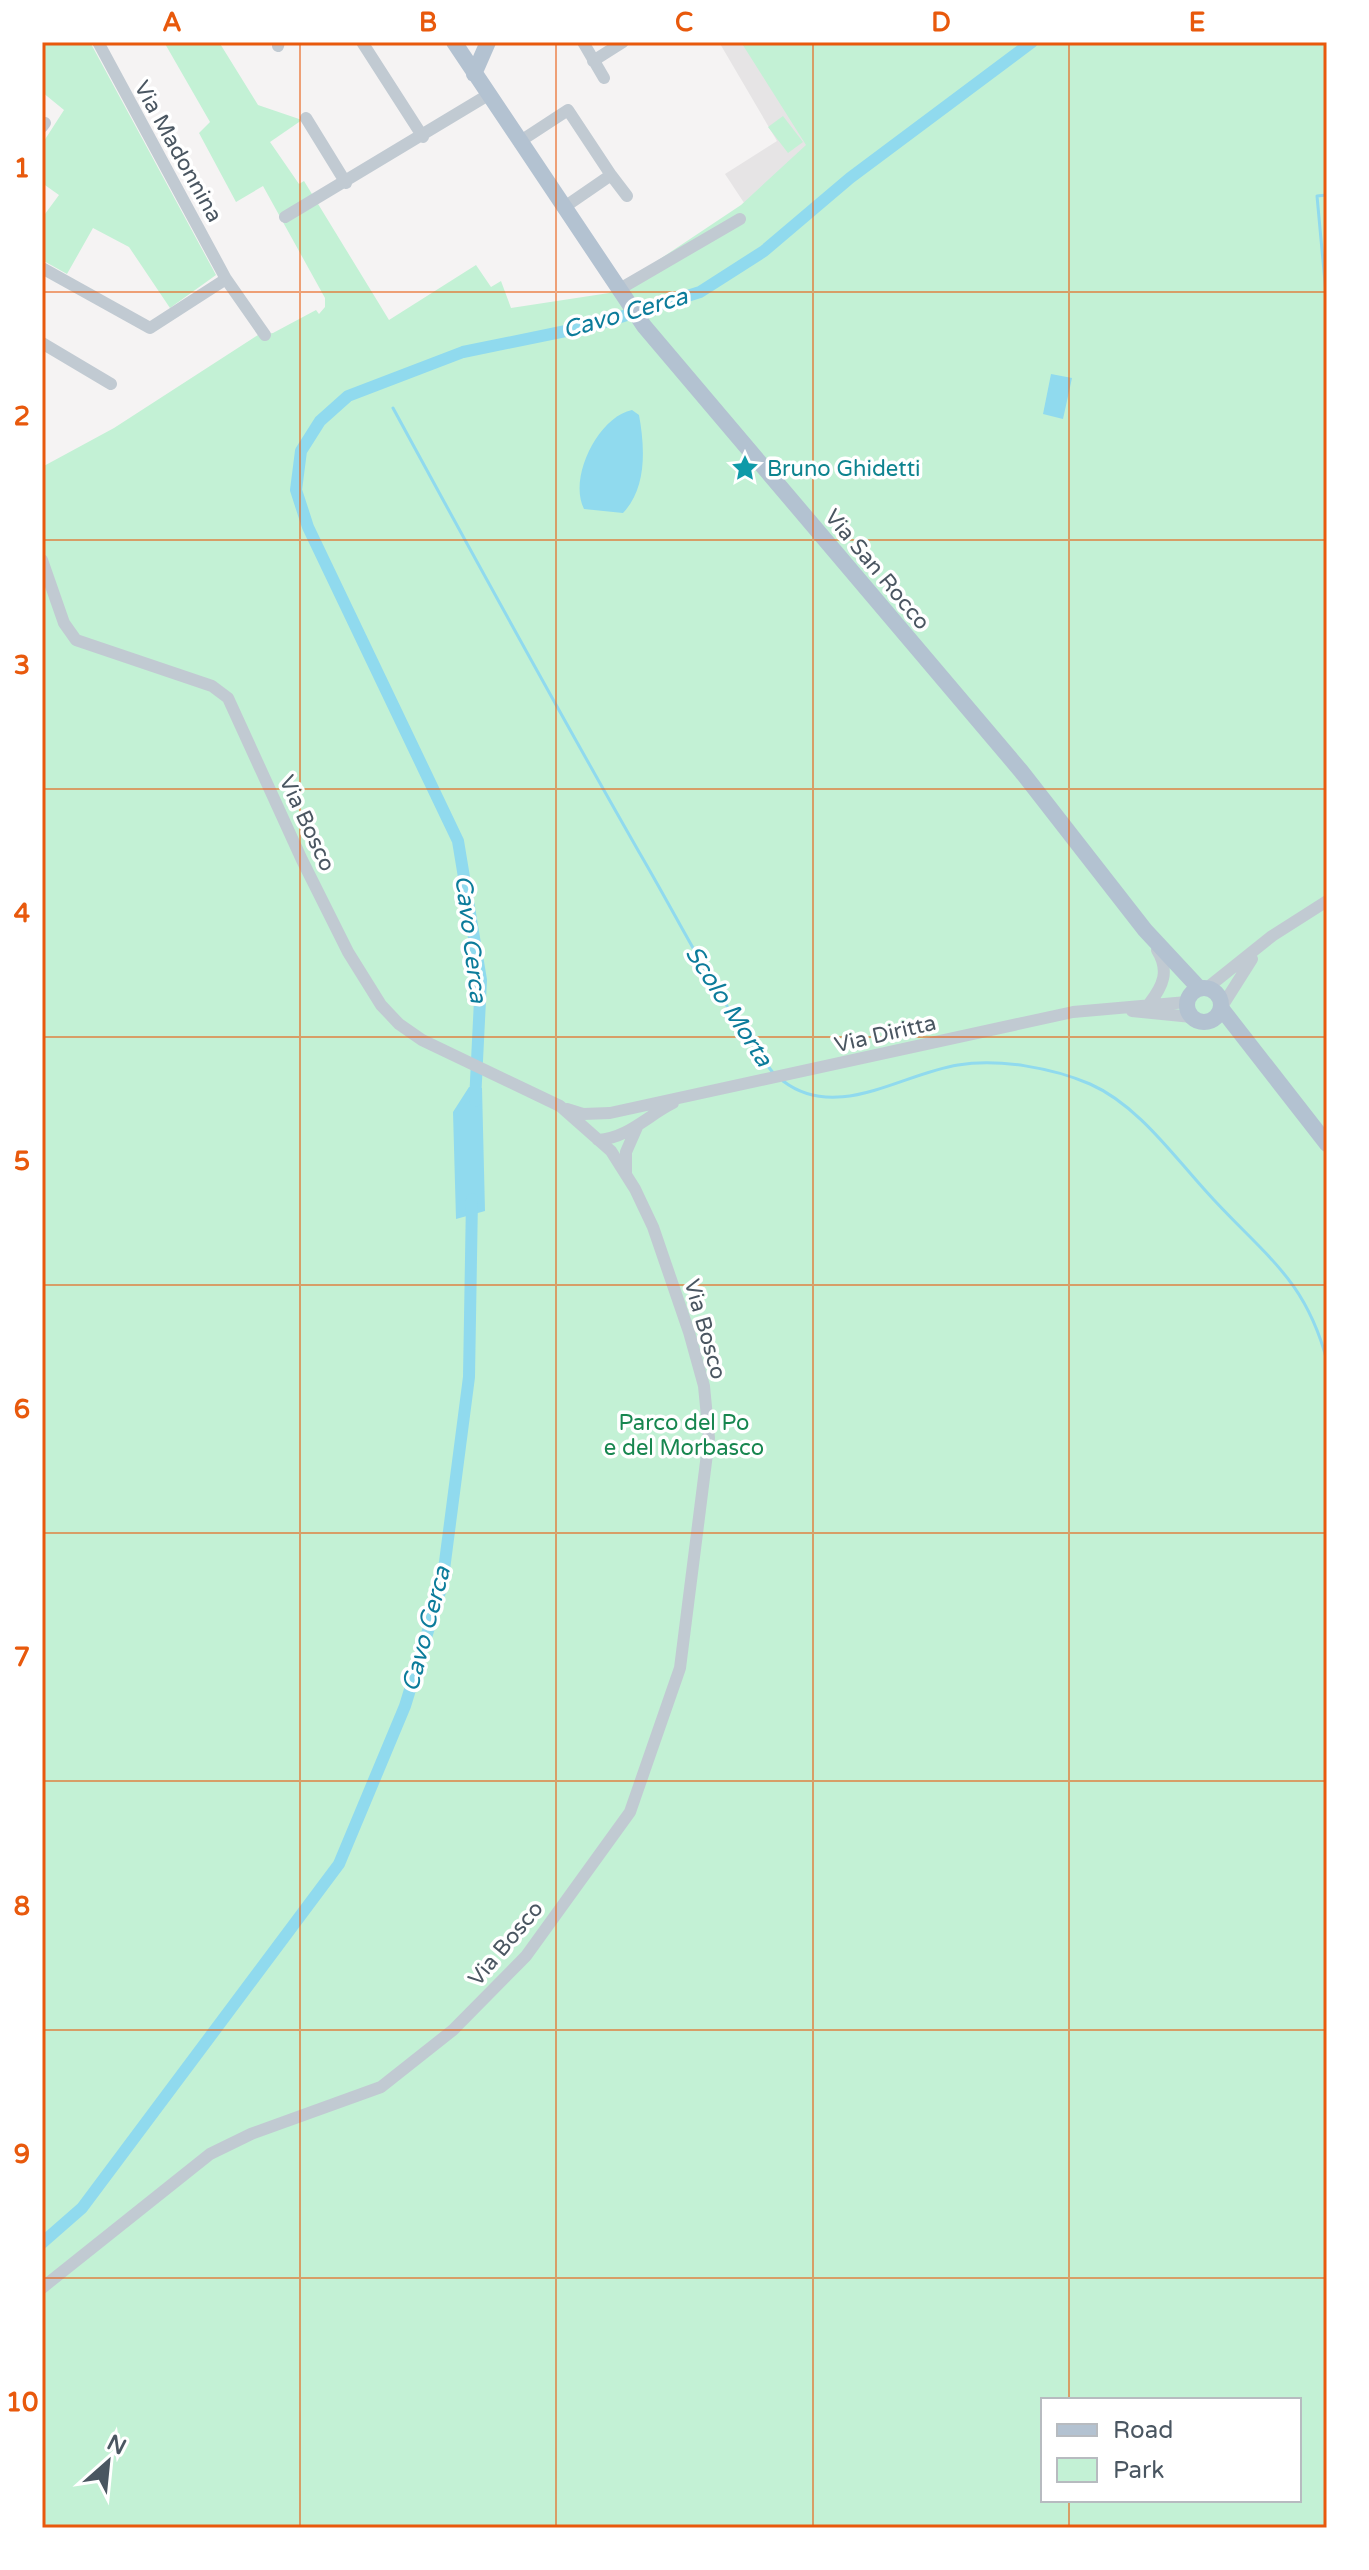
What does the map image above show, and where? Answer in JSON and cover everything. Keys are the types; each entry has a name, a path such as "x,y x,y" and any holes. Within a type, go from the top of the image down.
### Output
{"main road":[{"name":"Via San Rocco","path":"454,42 644,326 1021,771 1145,930 1203,988 1219,997 1218,1013"},
{"path":"474,74 488,42"},
{"name":"Via San Rocco","path":"1165,962 1190,1009"},
{"path":"1203,988 1190,1009 1202,1022 1218,1013 1247,1042 1327,1144"}],"street":[{"name":"Via Madonnina","path":"98,42 226,279 265,335"},
{"path":"362,42 423,137"},
{"path":"583,42 604,78"},
{"path":"593,61 623,42"},
{"path":"285,217 423,137 488,95"},
{"path":"519,142 568,110 627,196"},
{"path":"306,118 346,183"},
{"path":"563,208 611,175"},
{"path":"620,292 740,219"},
{"path":"42,268 150,328 226,279"},
{"path":"42,343 111,384"},
{"name":"Via Bosco","path":"42,560 64,623 76,640 212,686 228,698 302,860 367,985 399,1024 454,1055 560,1106 598,1140 626,1175 653,1227 689,1332 704,1386 709,1438 680,1668 630,1812 526,1956 453,2030 381,2087 251,2134 210,2154 42,2288"},
{"path":"1203,988 1258,950 1272,936 1327,901"},
{"name":"Via San Rocco","path":"1145,930 1165,962"},
{"path":"1218,1013 1258,950"},
{"path":"1149,1004 1162,988 1165,962"},
{"name":"Via Diritta","path":"560,1106 583,1114 610,1113 1096,1008 1149,1004 1190,1009"},
{"name":"Via Diritta","path":"1096,1008 1190,1009"},
{"name":"Via Diritta","path":"598,1140 611,1139 637,1127 658,1110 683,1098"},
{"path":"598,1140 610,1113"},
{"path":"626,1175 626,1152 637,1127"}],"shaded area":[{"path":"719,42 997,42 758,224 725,174 777,141"}],"green space":[{"path":"42,42 90,42 216,275 170,308 129,247 93,228 67,274 42,260 42,218 59,195 42,183 42,144 64,110 42,92"},
{"name":"Parco del Po e del Morbasco","path":"164,42 219,42 258,105 302,120 270,142 299,184 304,181 389,320 476,265 491,287 501,281 511,308 609,293 741,205 806,145 741,42 1327,42 1327,2528 42,2528 42,467 114,428 258,335 273,333 316,310 319,314 325,307 325,298 263,186 236,202 199,133 210,122"},
{"path":"783,116 803,142 788,153 768,127"}],"water":[{"path":"1051,374 1072,378 1063,419 1043,414"},
{"path":"632,410 639,415 642,467 631,503 623,513 584,509 580,481 589,450 608,424"},
{"path":"469,1087 482,1088 485,1211 456,1219 453,1112"}],"waterway":[{"name":"Cavo Cerca","path":"475,1101 481,980 458,841 308,527 296,490 301,451 320,421 348,396 463,352 595,325 700,292 764,251 850,178 1032,42"},
{"path":"1327,195 1317,196 1327,304"},
{"name":"Scolo Morta","path":"393,408 703,965 736,1021 774,1074"},
{"name":"Scolo Morta","path":"783,1081 804,1092 825,1097 847,1096 936,1070 990,1063 1043,1069 1090,1084 1141,1120 1268,1255 1308,1310 1327,1361"},
{"name":"Cavo Cerca","path":"42,2243 82,2208 339,1864 405,1706 442,1585 469,1377 472,1199"}],"place":[{"name":"Bruno Ghidetti","path":"745,468"}]}
